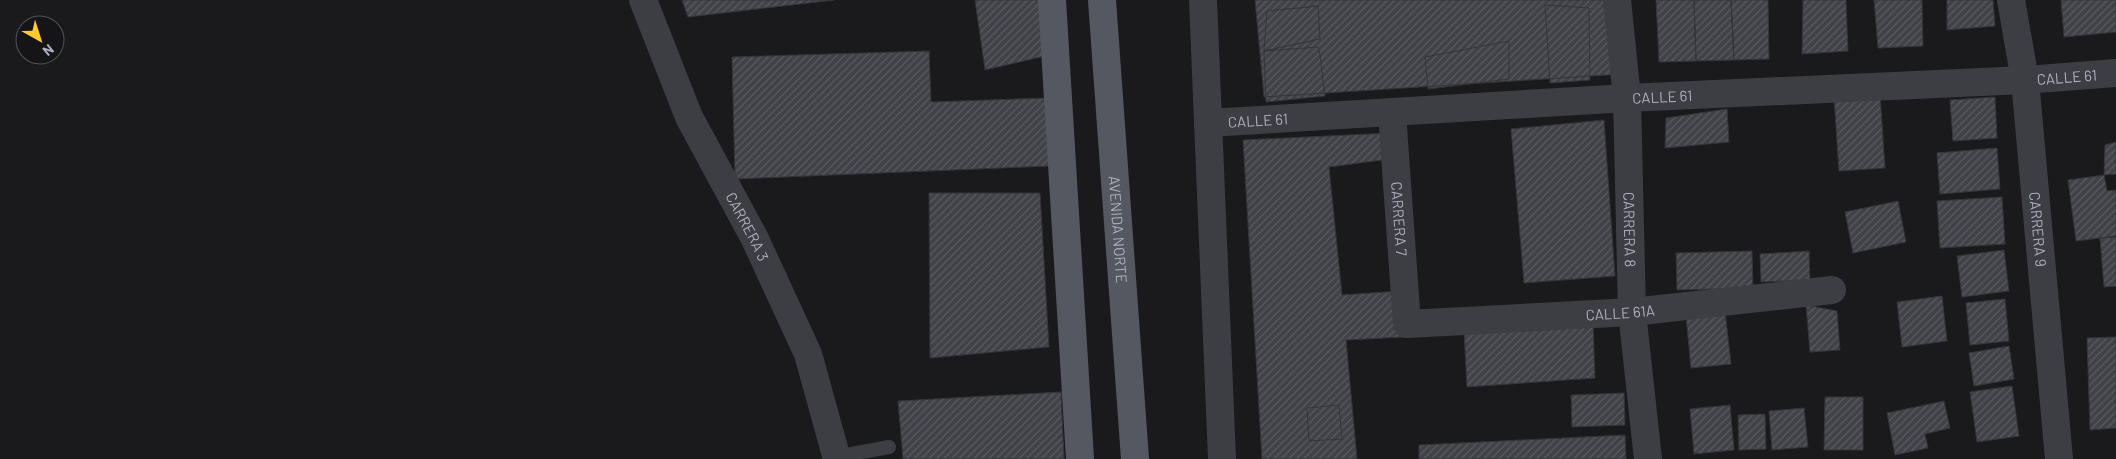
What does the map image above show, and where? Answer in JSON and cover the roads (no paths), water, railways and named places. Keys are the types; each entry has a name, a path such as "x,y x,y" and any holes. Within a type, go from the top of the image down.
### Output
{"main road":[{"path":"1052,0 1080,459"},
{"name":"AVENIDA NORTE","path":"1102,0 1135,459"}],"street":[{"name":"CARRERA 3","path":"643,0 689,116 755,239 808,354 836,458"},
{"path":"1203,0 1222,459"},
{"name":"CARRERA 8","path":"1617,0 1627,98 1632,312 1648,459"},
{"name":"CARRERA 9","path":"2011,0 2024,80 2059,459"},
{"name":"CALLE 61","path":"1208,123 1627,98 2116,74"},
{"name":"CARRERA 7","path":"1392,113 1407,324"},
{"name":"CALLE 61A","path":"1407,324 1632,312 1832,290"}],"lane":[{"path":"836,458 889,447"}]}
